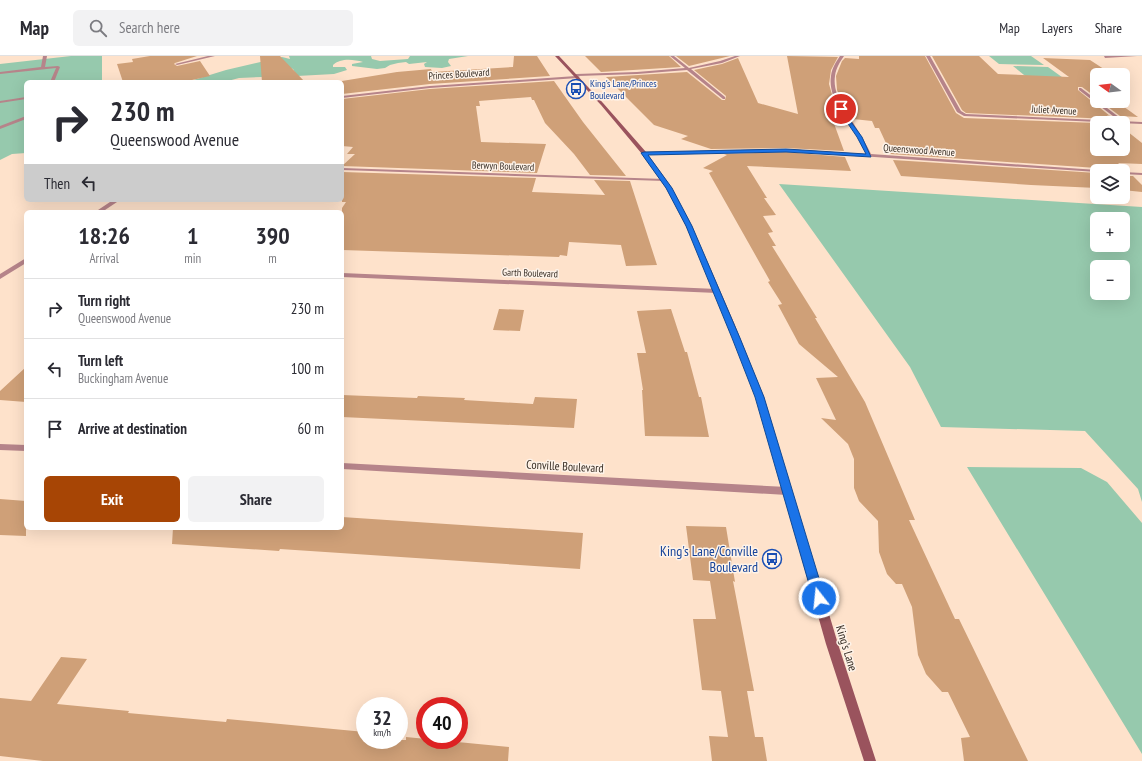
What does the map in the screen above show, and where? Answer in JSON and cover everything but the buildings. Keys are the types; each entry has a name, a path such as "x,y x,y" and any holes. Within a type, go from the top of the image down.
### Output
{"street":[{"path":"42,68 45,56"},
{"path":"177,64 213,56"},
{"name":"King's Lane","path":"557,56 577,76 644,153 664,180 689,226 760,397 832,644 870,761"},
{"path":"672,56 724,98"},
{"name":"Princes Boulevard","path":"344,97 439,85 687,68 712,64 738,56"},
{"path":"842,56 834,68 832,75 834,94 841,109 860,137 869,156"},
{"name":"Juliet Avenue","path":"928,56 959,112 965,115 1090,121"},
{"path":"1105,57 1135,56"},
{"path":"192,60 199,64"},
{"path":"0,73 58,67 53,80"},
{"path":"1080,90 1115,116"},
{"path":"0,102 24,98"},
{"path":"0,128 24,118"},
{"name":"Juliet Avenue","path":"1130,122 1142,123"},
{"name":"Queenswood Avenue","path":"644,153 786,150 1090,172"},
{"name":"Berwyn Boulevard","path":"344,169 664,180"},
{"path":"1130,173 1142,174"},
{"path":"101,210 114,202"},
{"path":"0,277 24,262"},
{"name":"Garth Boulevard","path":"344,275 717,291"},
{"path":"0,447 24,448"},
{"name":"Conville Boulevard","path":"344,466 787,491"}],"green space":[{"path":"71,56 102,56 102,80 24,80 24,153 12,154 0,160 0,64"},
{"path":"289,56 371,56 372,59 380,61 408,59 410,56 468,56 449,59 448,62 451,66 442,68 425,67 424,64 427,62 409,64 406,62 377,69 352,66 352,64 363,62 347,60 339,61 333,65 333,67 345,67 347,70 334,74 297,76 293,69 288,67 262,77 239,78 232,80 194,80 226,70 282,57 290,59"},
{"path":"989,56 1031,56 1044,65 999,64"},
{"path":"1013,66 1048,67 1066,80 1029,79"},
{"path":"779,184 1142,207 1142,502 1138,489 1085,431 941,427 910,367"},
{"path":"967,467 1081,468 1107,482 1142,523 1142,754"}],"place":[{"name":"King's Lane/Princes Boulevard","path":"576,89"},
{"name":"King's Lane/Conville Boulevard","path":"772,559"}],"route":[{"path":"819,598 760,397 722,302 689,226 669,188 644,153 786,150 869,156 860,137 841,109"}]}
